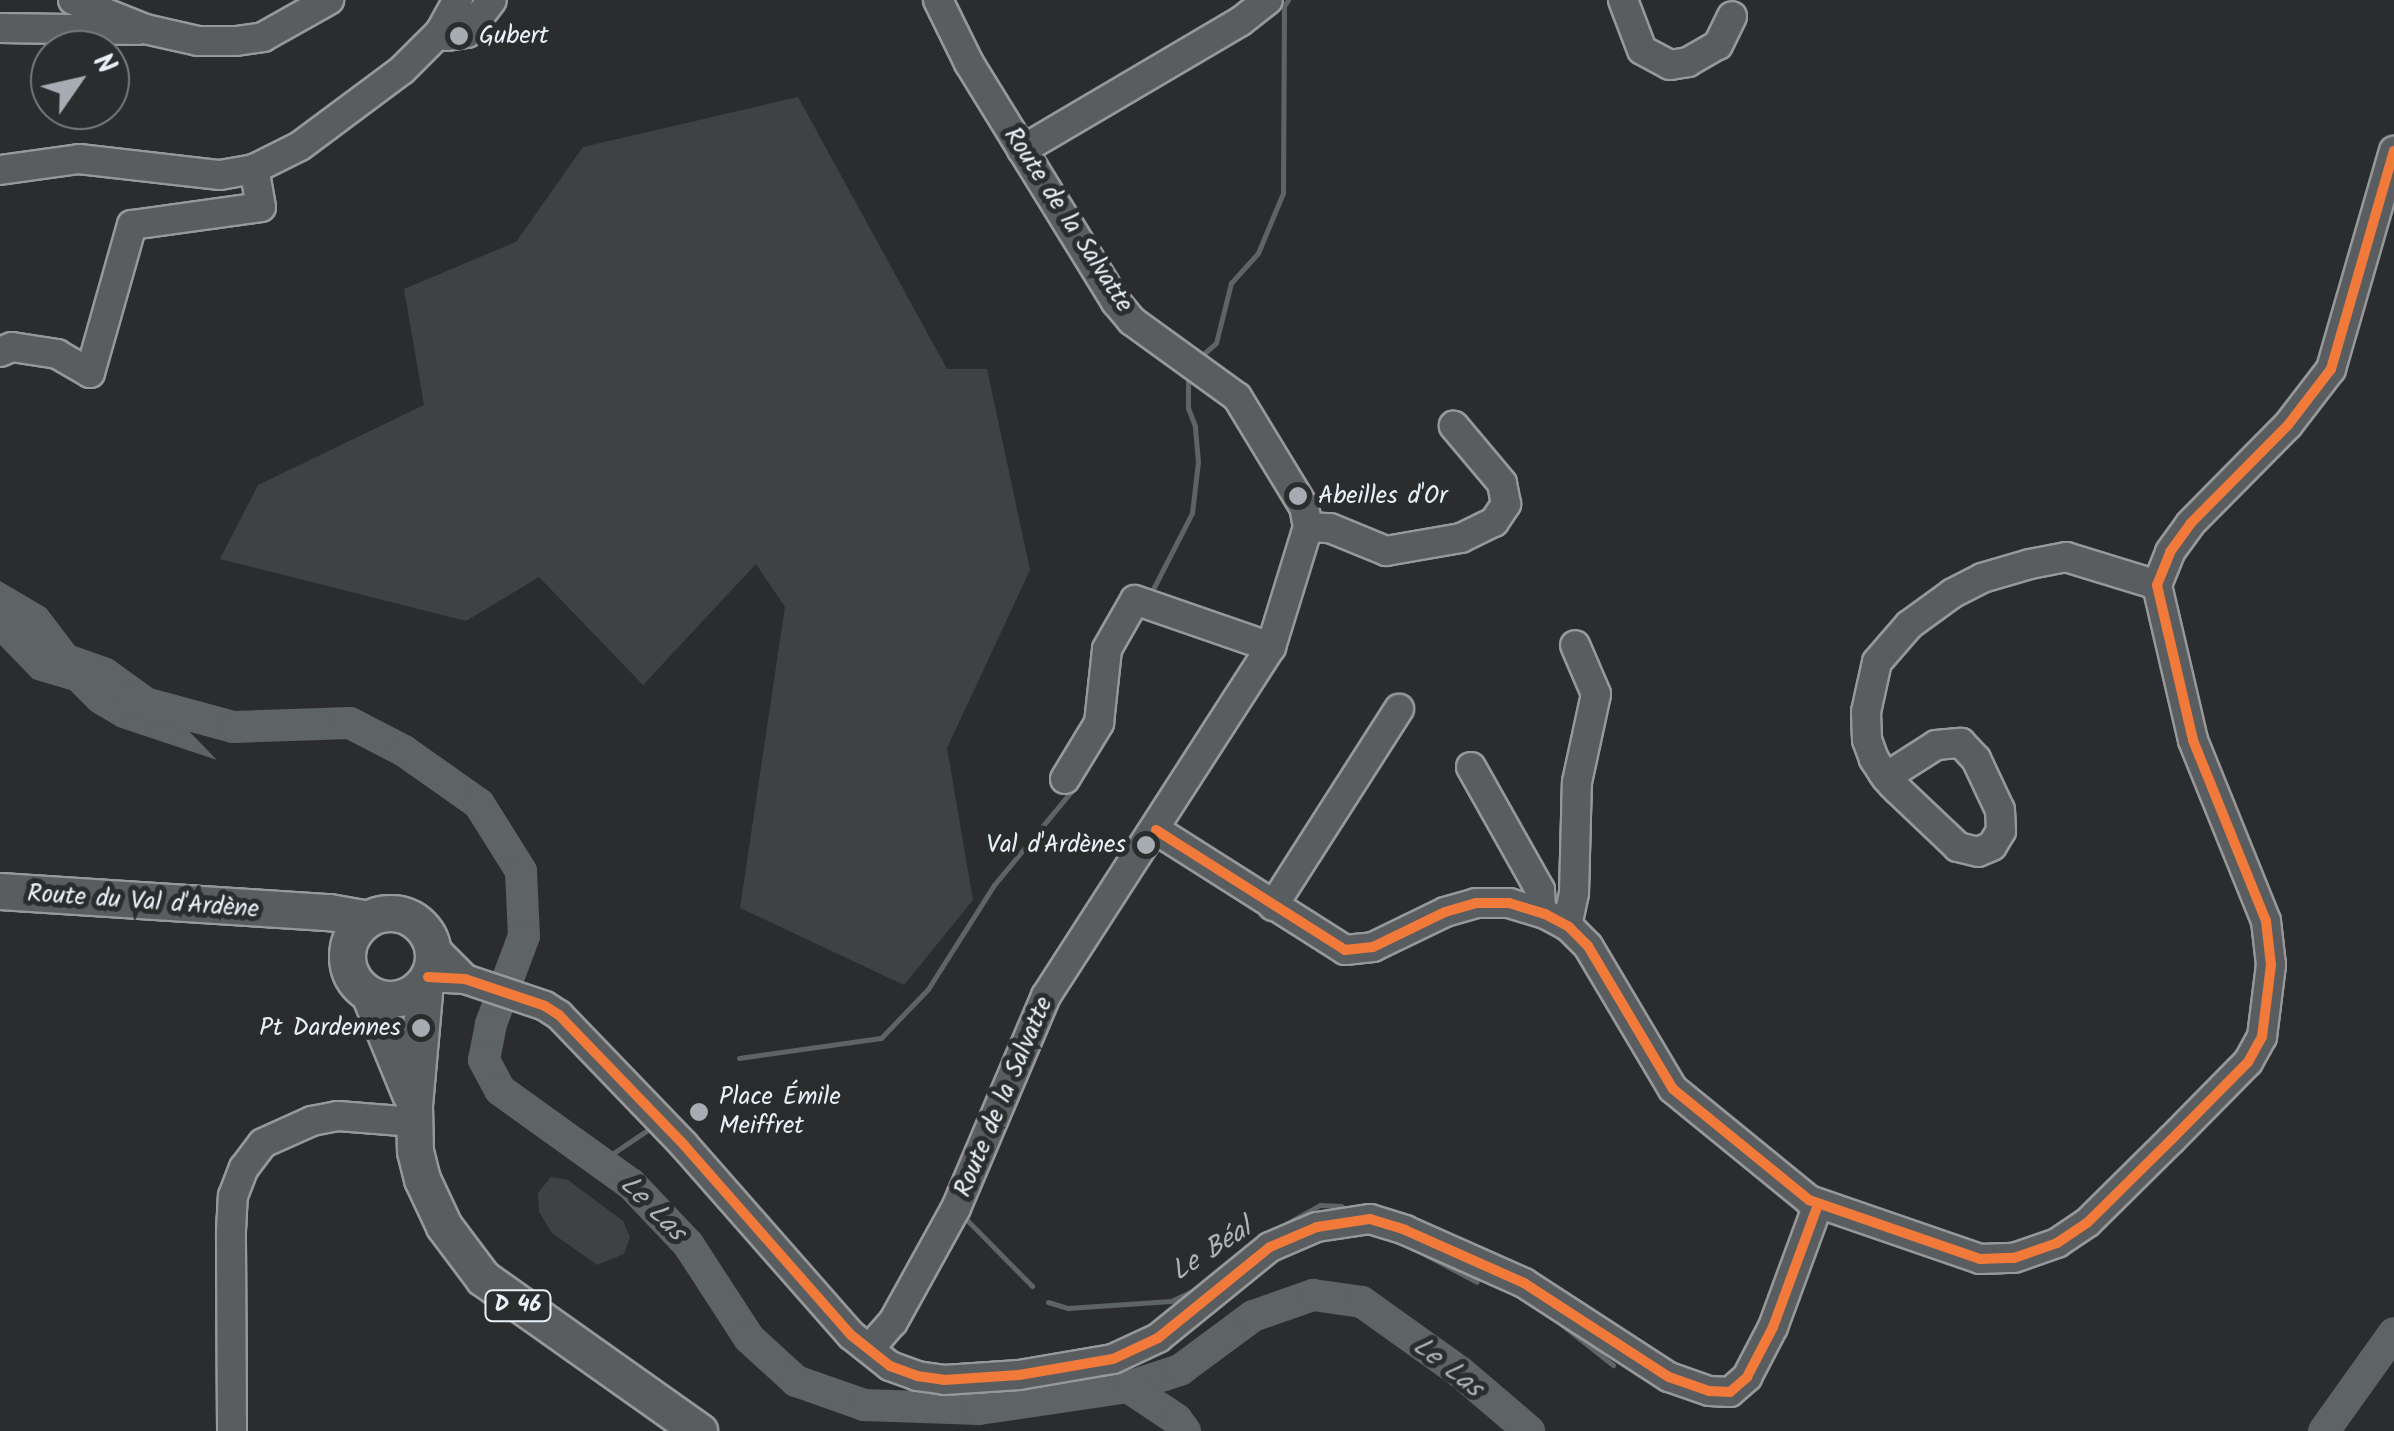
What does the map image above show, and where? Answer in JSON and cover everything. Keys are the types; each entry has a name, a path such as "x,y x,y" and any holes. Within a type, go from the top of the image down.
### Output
{"main road":[{"name":"Route du Val d'Ardène","path":"0,892 329,912 366,920"},
{"name":"Route du Val d'Ardène","path":"286,912 323,929 347,958"},
{"path":"393,912 406,916 427,934 428,969 406,997 370,994 358,985 347,958 352,936 366,920 393,912"},
{"name":"D 46","path":"428,969 414,1114 416,1151 430,1198 460,1252 483,1278 698,1431"},
{"name":"D 46","path":"370,994 401,1064 414,1114"}],"street":[{"path":"73,0 145,30 198,41 236,42 263,37 329,0"},
{"path":"0,170 79,159 220,175 254,169 300,146 361,103 440,32 458,0"},
{"path":"440,32 448,36 467,33 492,0"},
{"name":"Route de la Salvatte","path":"870,1348 893,1322 956,1208 1046,996 1271,647 1308,527 1304,508 1237,397 1124,312 968,63 938,0"},
{"path":"1022,150 1241,21 1268,0"},
{"path":"1623,0 1642,50 1670,65 1688,62 1718,45 1732,16"},
{"path":"0,28 145,30"},
{"path":"1156,830 1326,941 1353,951 1391,940 1461,906 1510,903 1541,912 1566,926 1588,946 1673,1089 1789,1186 1818,1205 1980,1258 2030,1255 2057,1243 2088,1222 2256,1050 2266,1024 2270,983 2266,921 2193,740 2158,585 2170,552 2190,524 2288,425 2331,369 2394,151"},
{"path":"0,352 12,347 57,354 90,372 132,225 262,207 254,169"},
{"path":"1308,527 1330,528 1386,551 1440,543 1486,528 1504,510 1505,490 1490,465 1454,426"},
{"path":"1886,777 1866,740 1866,698 1872,673 1895,640 1942,601 1982,578 2054,558 2087,561 2158,585"},
{"path":"1065,778 1099,723 1106,649 1135,600 1271,647"},
{"path":"1566,926 1574,893 1578,782 1596,694 1575,645"},
{"path":"1273,906 1399,709"},
{"path":"1471,767 1540,890 1541,912"},
{"path":"428,969 552,1010 684,1145 851,1335 898,1370 944,1380 1019,1376 1113,1360 1158,1338 1270,1248 1318,1227 1363,1219 1405,1230 1524,1283 1646,1364 1691,1386 1722,1393 1740,1386 1747,1377 1773,1327 1818,1205"},
{"path":"232,1431 231,1230 233,1196 244,1168 263,1143 312,1121 338,1116 414,1114"}],"shaded area":[{"path":"798,97 947,369 987,369 1030,570 947,748 973,900 904,985 740,908 785,607 756,564 643,685 539,577 466,621 220,559 258,485 424,405 404,289 516,242 583,147"},
{"path":"0,581 46,608 75,646 112,659 166,698 179,721 217,760 118,727 91,711 70,690 33,679 0,645"},
{"path":"551,1177 568,1180 623,1221 630,1237 624,1254 597,1265 552,1233 539,1212 538,1193"}],"waterway":[{"path":"1200,357 1216,343 1231,283 1258,253 1283,193 1284,6 1288,0"},
{"path":"1150,595 1192,513 1198,462 1195,426 1188,408 1188,374"},
{"name":"Le Las","path":"130,699 233,727 350,723 404,751 479,804 521,871 524,936 491,1024 484,1060 500,1090 631,1184 688,1244 749,1338 796,1381 864,1405 979,1409 1128,1387 1180,1370 1253,1316 1313,1295 1362,1302 1460,1372 1529,1431"},
{"path":"739,1058 881,1038 928,989 994,885 1078,783"},
{"path":"600,1162 652,1127"},
{"name":"Le Béal","path":"1266,1235 1320,1205 1341,1206 1350,1212"},
{"name":"Le Béal","path":"964,1217 1032,1286"},
{"name":"Le Béal","path":"1413,1248 1477,1282"},
{"name":"Le Béal","path":"1048,1302 1068,1308 1171,1301 1199,1288"},
{"name":"Le Béal","path":"1556,1320 1613,1365"},
{"name":"Le Las","path":"2324,1431 2394,1333"},
{"path":"1128,1387 1176,1419 1185,1431"}],"cycle path":[{"path":"1156,830 1345,950 1373,947 1445,912 1476,903 1509,903 1545,914 1569,927 1588,946 1673,1089 1809,1200 1980,1259 2014,1258 2057,1243 2088,1222 2171,1140 2248,1062 2262,1037 2271,965 2266,921 2193,740 2157,585 2170,552 2190,524 2288,425 2331,369 2394,151"},
{"path":"428,977 465,979 545,1006 559,1015 684,1145 851,1335 890,1366 917,1376 944,1380 1019,1375 1113,1359 1158,1338 1270,1247 1317,1227 1370,1219 1405,1230 1524,1283 1669,1377 1709,1391 1730,1392 1747,1377 1773,1327 1818,1205"}],"place":[{"name":"Gubert","path":"459,36"},
{"name":"Abeilles d'Or","path":"1298,496"},
{"name":"Val d'Ardènes","path":"1146,845"},
{"name":"Pt Dardennes","path":"421,1028"},
{"name":"Place Émile Meiffret","path":"699,1112"}]}
